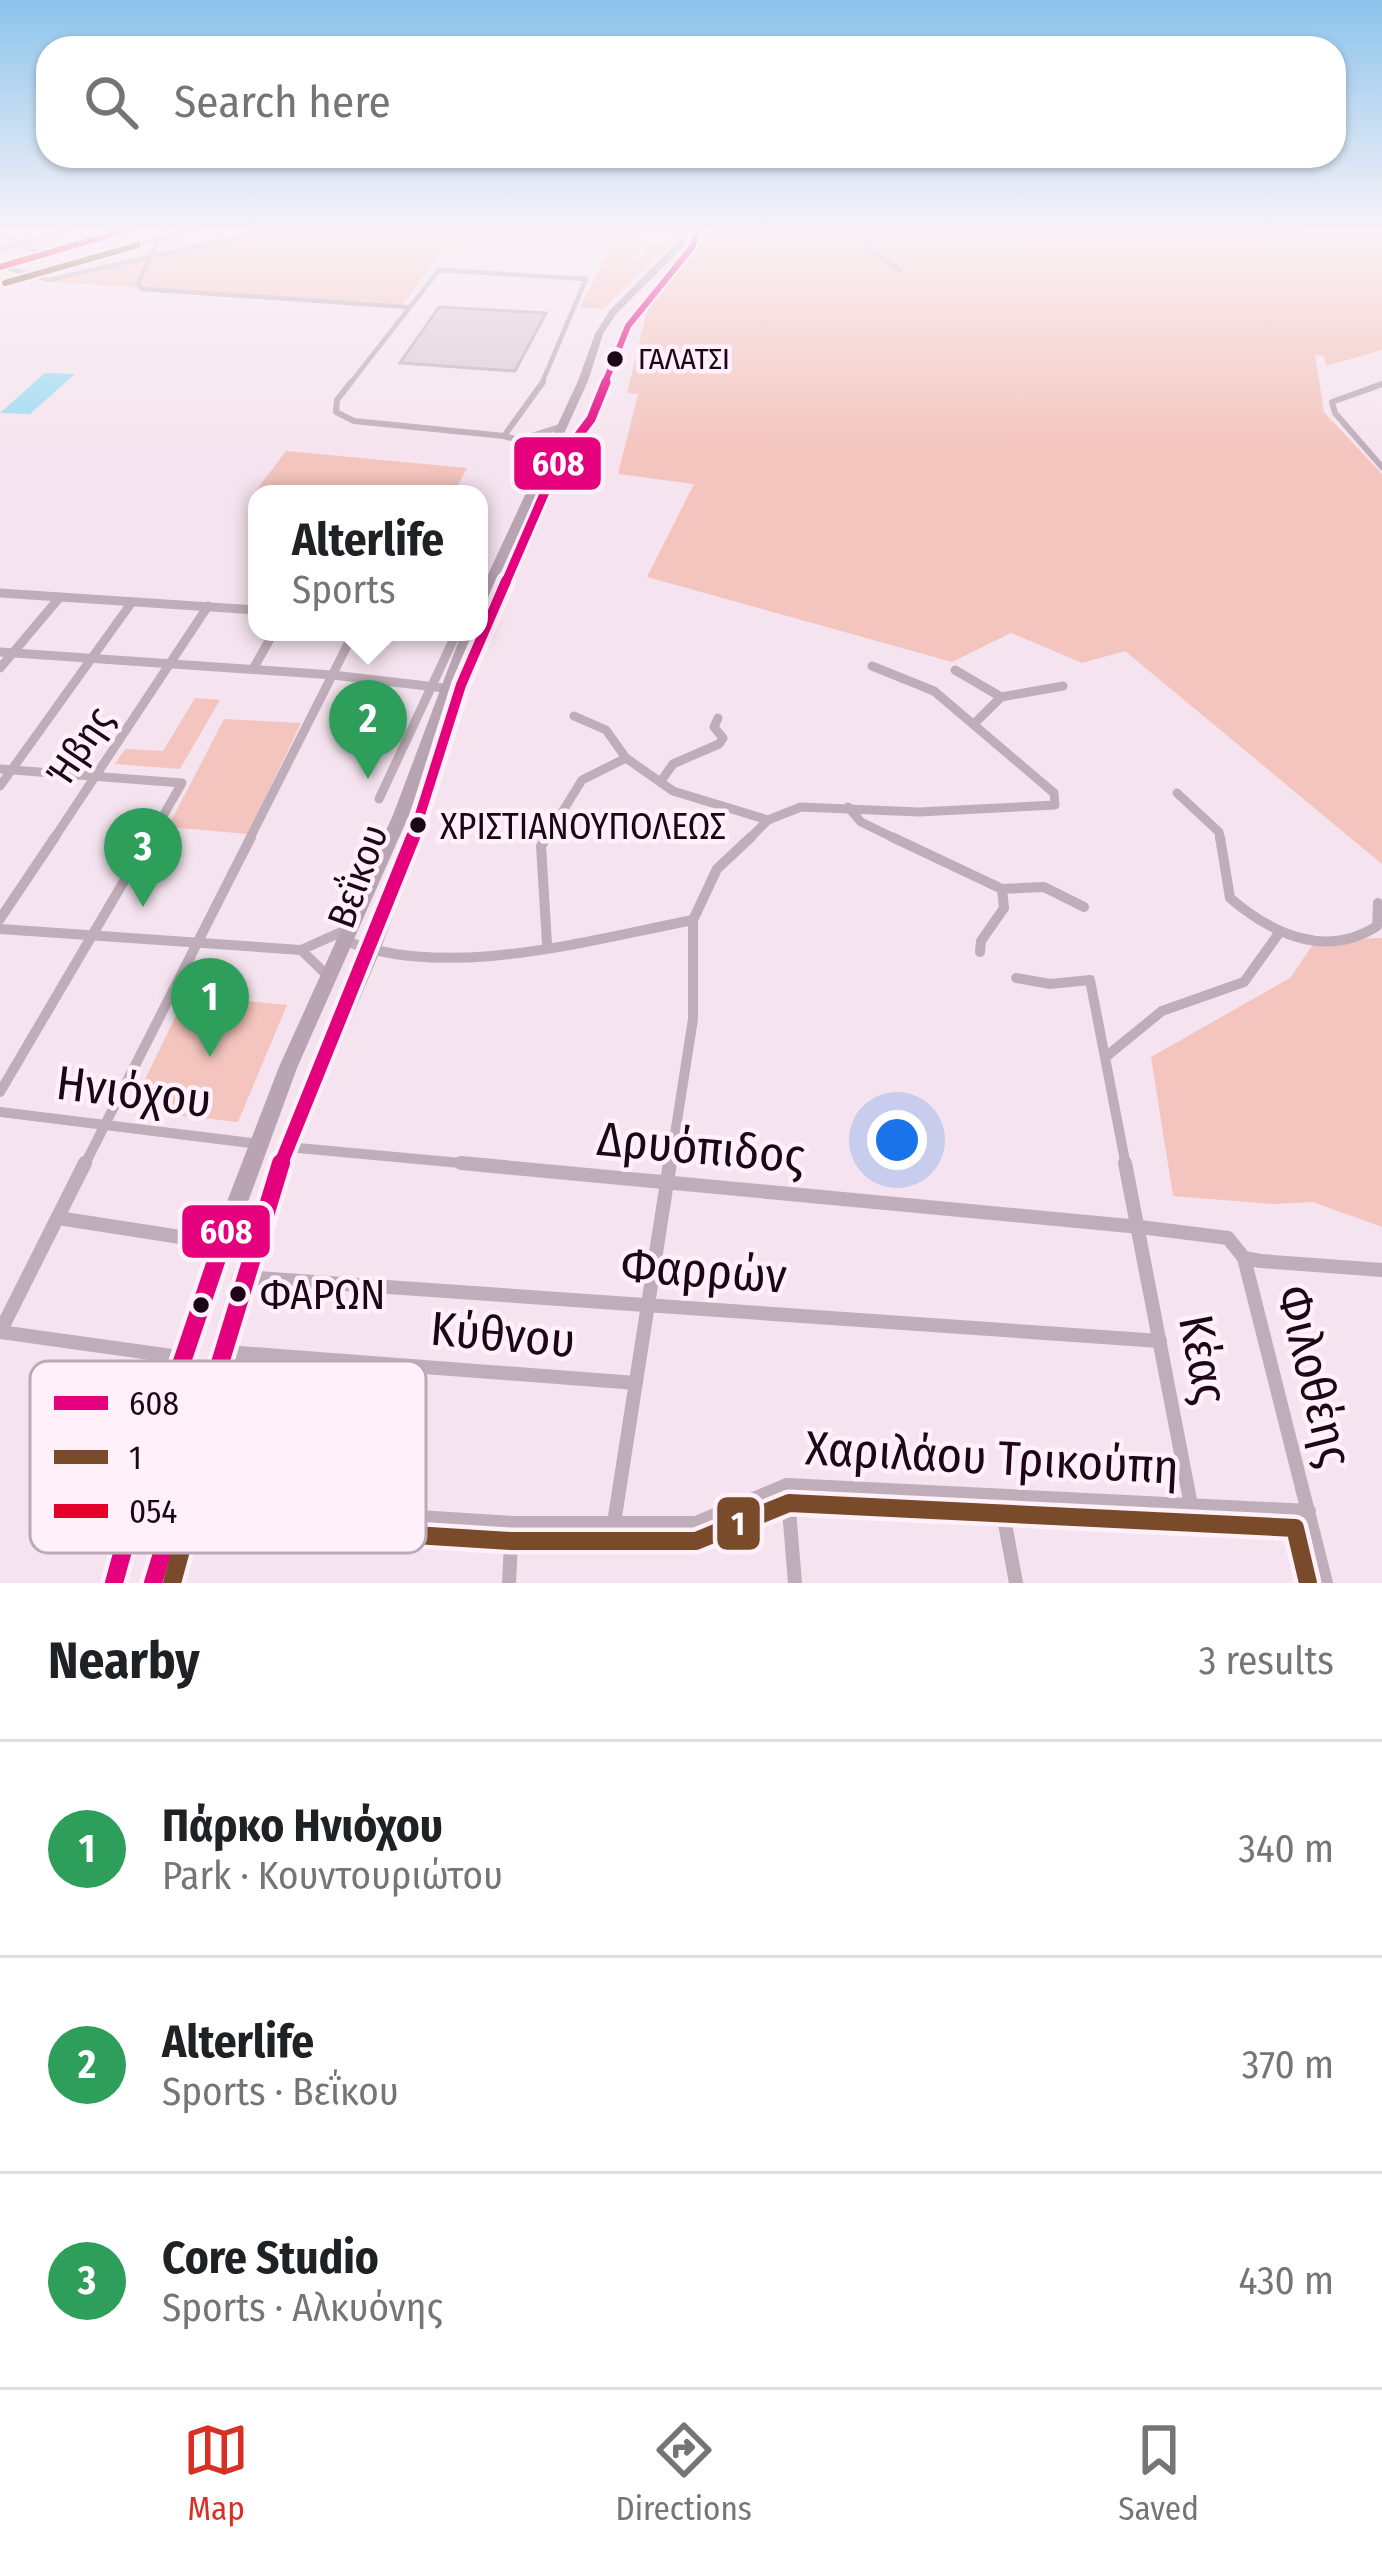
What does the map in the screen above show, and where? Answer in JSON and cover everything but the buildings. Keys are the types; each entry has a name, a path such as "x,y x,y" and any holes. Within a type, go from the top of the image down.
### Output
{"main road":[{"path":"488,587 603,327 627,302"},
{"name":"Βεΐκου","path":"488,620 562,456 591,419 628,326 647,302"},
{"name":"Βεΐκου","path":"183,1361 259,1144 400,815 439,686 463,641"},
{"name":"Βεΐκου","path":"217,1361 287,1147 371,951 479,641"},
{"name":"Βεΐκου","path":"114,1583 123,1553"},
{"name":"Βεΐκου","path":"153,1583 162,1553"}],"street":[{"path":"332,302 407,307"},
{"path":"411,302 337,400 337,414 355,421 522,437 552,448"},
{"path":"504,436 542,384 576,302"},
{"path":"1382,384 1332,400 1335,413 1382,466"},
{"path":"1369,388 1382,395"},
{"path":"522,437 563,426"},
{"path":"0,593 248,609"},
{"path":"0,668 60,597"},
{"path":"0,786 6,770 132,602"},
{"name":"Ήβης","path":"0,919 208,606"},
{"path":"253,669 269,641"},
{"path":"184,1358 0,1332 350,641"},
{"path":"379,800 439,686 454,641"},
{"path":"0,652 439,686"},
{"path":"614,1523 693,1019 693,920 717,869 768,820 800,807 919,812 1055,805 1054,793 934,691 872,666"},
{"path":"955,670 1001,697"},
{"path":"975,724 1001,697 1063,686"},
{"path":"574,716 594,720 619,743 626,758 693,800 768,820"},
{"path":"661,781 673,764 719,744 723,737 714,728 718,718"},
{"path":"547,944 541,846 582,780 626,758"},
{"path":"0,1092 182,784 6,770"},
{"path":"1177,794 1224,842 1230,898 1279,933 1334,944 1362,939 1377,926 1378,903"},
{"path":"848,807 861,822 1002,889 1044,886 1084,907"},
{"path":"980,952 981,941 1004,908 1002,889"},
{"path":"0,929 301,950 346,933 348,943 371,951 432,959 693,920"},
{"path":"1108,1055 1162,1011 1244,982 1279,933"},
{"path":"301,950 328,976"},
{"name":"Κέας","path":"1016,978 1050,984 1090,980 1191,1505"},
{"name":"Ηνιόχου","path":"0,1112 259,1144"},
{"name":"Δρυόπιδος","path":"287,1147 1140,1227 1228,1238 1244,1258 1304,1269 1382,1270"},
{"path":"58,1218 222,1243"},
{"name":"Φιλοθέης","path":"1244,1258 1326,1583"},
{"name":"Φαρρών","path":"243,1277 1160,1341"},
{"name":"Κύθνου","path":"220,1352 341,1361"},
{"name":"Κύθνου","path":"426,1367 636,1383"},
{"path":"787,1485 795,1583"},
{"name":"Χαριλάου Τρικούπη","path":"426,1517 696,1523 718,1517 763,1490 787,1485 1309,1511"},
{"path":"1000,1497 1016,1583"},
{"path":"509,1583 512,1522"}],"shaded area":[{"path":"583,302 610,302 603,309 580,307"},
{"path":"654,302 1382,302 1382,350 1326,366 1324,356 1315,355 1324,412 1382,474 1382,864 1125,651 1082,663 1011,633 952,662 647,577 694,484 618,474 638,394 627,393 647,310"},
{"path":"286,451 467,468 458,485 260,485"},
{"path":"195,698 220,700 180,769 115,764 125,749 163,751"},
{"path":"224,719 301,723 248,834 168,827"},
{"path":"1382,938 1382,1227 1313,1202 1273,1204 1173,1196 1151,1057 1290,978 1316,940"},
{"path":"186,995 287,1005 238,1122 130,1110"}],"water":[{"path":"45,373 75,374 30,414 0,413"}],"transit line":[{"name":"608","path":"488,623 557,464 591,419 628,326 648,302"},
{"name":"608","path":"218,1361 287,1147 371,951 480,641"},
{"name":"608","path":"182,1361 229,1223"},
{"name":"1","path":"426,1536 511,1541 696,1541 789,1503 1295,1528 1308,1583"},
{"name":"608","path":"114,1583 122,1553"},
{"name":"608","path":"153,1583 162,1553"},
{"name":"1","path":"172,1583 180,1553"}],"place":[{"name":"ΓΑΛΑΤΣΙ","path":"615,359"},
{"name":"Alterlife","path":"368,779"},
{"name":"ΧΡΙΣΤΙΑΝΟΥΠΟΛΕΩΣ","path":"418,825"},
{"name":"Core Studio","path":"143,907"},
{"name":"Πάρκο Ηνιόχου","path":"210,1057"},
{"name":"ΦΑΡΩΝ","path":"238,1294"}]}
